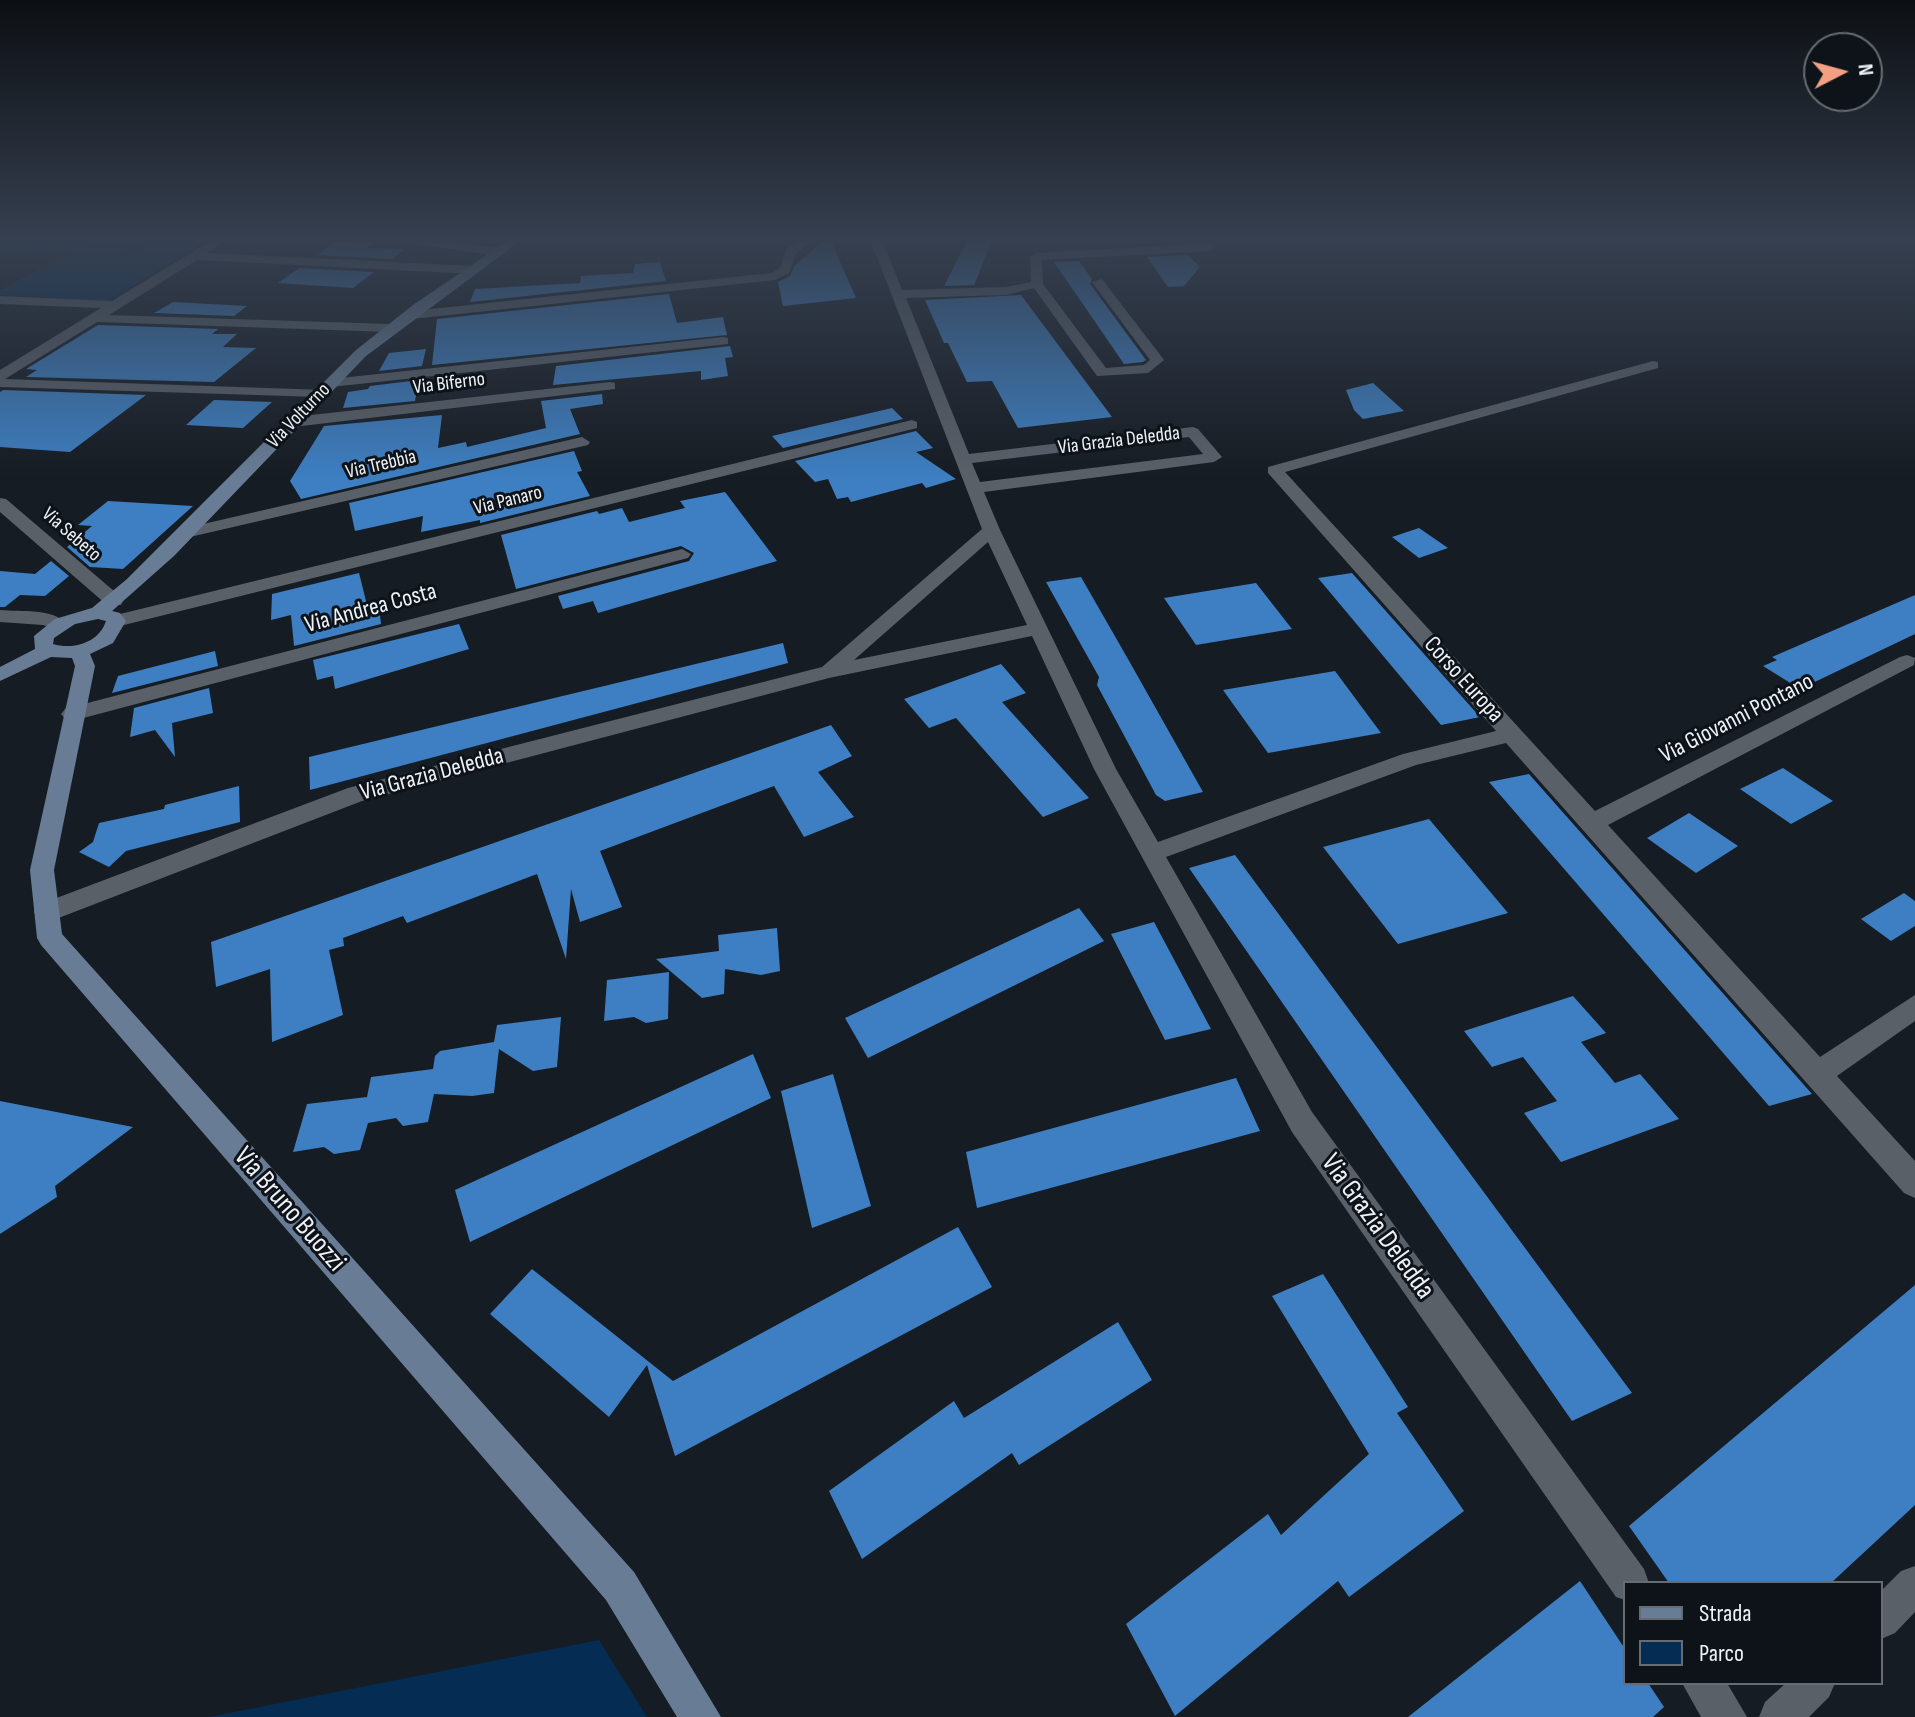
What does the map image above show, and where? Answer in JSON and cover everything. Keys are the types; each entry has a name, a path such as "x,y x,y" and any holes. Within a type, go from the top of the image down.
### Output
{"street":[{"path":"0,376 92,319"},
{"path":"127,319 391,328"},
{"name":"Via Volturno","path":"79,651 112,634 109,611 190,532 326,388 391,328 405,319"},
{"name":"Via Grazia Deledda","path":"906,319 991,530 1105,769 1302,1122 1629,1581"},
{"path":"1063,319 1102,373 1148,369 1157,360 1126,319"},
{"path":"0,383 326,388 723,341"},
{"path":"0,365 17,366"},
{"name":"Corso Europa","path":"1653,365 1274,470 1915,1183"},
{"name":"Via Biferno","path":"293,422 610,386"},
{"name":"Via Panaro","path":"109,611 912,425"},
{"name":"Via Grazia Deledda","path":"963,459 1193,432 1214,457 974,488"},
{"name":"Via Trebbia","path":"190,532 582,442"},
{"name":"Via Sebeto","path":"0,503 109,611"},
{"name":"Via Grazia Deledda","path":"829,672 991,530"},
{"name":"Via Andrea Costa","path":"72,714 682,554"},
{"path":"47,651 41,642 58,624 78,616 109,611"},
{"path":"0,616 46,619 58,624"},
{"name":"Via Grazia Deledda","path":"47,912 356,794 829,672 1038,629"},
{"path":"0,675 47,651 79,651"},
{"name":"Via Bruno Buozzi","path":"79,651 85,666 72,714 42,870 50,938 620,1586 700,1717"},
{"name":"Via Giovanni Pontano","path":"1592,823 1907,661"},
{"path":"1152,853 1411,759 1512,734"},
{"path":"1817,1074 1915,1006"},
{"path":"1883,1617 1915,1585"},
{"path":"1703,1685 1726,1717"},
{"path":"1780,1717 1813,1685"}],"green space":[{"path":"599,1640 647,1717 209,1717"}],"building":[{"path":"437,319 676,319 677,323 723,319 727,335 432,365"},
{"path":"933,319 1039,319 1112,417 1018,428 992,381 967,382 948,343 944,343"},
{"path":"1093,319 1116,319 1146,360 1124,364"},
{"path":"98,325 218,329 212,334 237,334 223,347 256,348 214,382 26,377 37,370 26,369"},
{"path":"730,346 733,357 725,358 728,376 701,380 701,371 553,385 556,366"},
{"path":"426,349 422,366 379,371 389,353"},
{"path":"419,380 415,401 343,408 348,392"},
{"path":"1373,383 1404,411 1363,419 1354,410 1346,390"},
{"path":"0,392 146,395 70,452 0,447"},
{"path":"602,394 603,404 570,409 580,434 301,499 290,481 324,426 442,415 438,448 466,442 467,447 546,428 541,401"},
{"path":"214,400 272,402 243,428 186,425"},
{"path":"892,408 903,419 783,448 772,436"},
{"path":"916,431 933,448 916,452 956,479 926,488 922,483 851,502 848,497 837,499 828,479 815,482 795,461"},
{"path":"574,451 582,471 577,472 590,496 480,523 480,520 421,532 423,516 355,531 349,503"},
{"path":"725,492 777,561 598,613 593,601 563,609 558,596 689,561 694,553 681,546 516,589 501,535 597,511 599,514 622,508 629,522 685,508 680,501"},
{"path":"108,501 193,506 123,569 90,567 67,547 92,526 78,525"},
{"path":"1419,528 1448,548 1419,558 1392,537"},
{"path":"51,561 69,576 45,596 20,595 5,607 0,607 0,571 35,574"},
{"path":"359,573 368,609 379,606 381,624 294,646 291,615 271,620 272,594"},
{"path":"1352,573 1480,717 1441,725 1318,578"},
{"path":"1081,577 1203,792 1165,801 1156,795 1097,685 1099,677 1046,582"},
{"path":"1256,583 1292,629 1196,645 1164,598"},
{"path":"1915,595 1915,634 1800,689 1763,666 1777,660 1772,657"},
{"path":"459,624 469,649 335,689 333,676 317,680 313,660"},
{"path":"783,643 788,663 310,790 309,757"},
{"path":"215,651 218,666 112,693 118,676"},
{"path":"1001,664 1026,693 1002,702 1089,798 1043,817 956,718 929,728 904,699"},
{"path":"1335,671 1381,733 1268,753 1223,690"},
{"path":"209,688 213,713 172,723 175,757 155,730 130,737 134,708"},
{"path":"831,725 852,756 818,772 854,817 804,837 774,786 600,851 622,907 580,922 571,889 566,959 537,874 407,923 403,916 343,938 344,946 329,950 343,1015 272,1042 270,969 216,987 211,942"},
{"path":"1783,768 1833,801 1791,824 1740,789"},
{"path":"1529,774 1812,1094 1769,1106 1489,782"},
{"path":"239,786 240,822 126,851 109,867 79,852 93,842 99,823 164,809 165,805"},
{"path":"1689,813 1738,846 1696,873 1647,838"},
{"path":"1429,819 1508,913 1398,944 1323,847"},
{"path":"1235,855 1632,1393 1572,1421 1189,868"},
{"path":"1904,893 1915,901 1915,926 1891,941 1861,919"},
{"path":"1079,908 1104,941 868,1058 845,1018"},
{"path":"1154,922 1211,1029 1165,1040 1111,934"},
{"path":"777,928 780,971 761,975 725,969 724,994 702,998 656,959 719,951 718,935"},
{"path":"669,972 668,1019 646,1023 634,1017 604,1021 607,980"},
{"path":"1573,996 1606,1033 1581,1042 1615,1083 1640,1074 1679,1119 1561,1162 1524,1113 1557,1101 1523,1057 1492,1067 1464,1031"},
{"path":"561,1017 557,1067 533,1071 499,1049 494,1093 472,1096 434,1094 428,1122 403,1126 396,1118 368,1123 360,1150 334,1154 324,1147 293,1152 307,1104 367,1097 371,1077 433,1069 435,1056 440,1051 494,1042 497,1025"},
{"path":"753,1054 771,1098 470,1242 455,1190"},
{"path":"833,1074 871,1206 812,1228 781,1091"},
{"path":"1236,1078 1260,1131 977,1208 966,1152"},
{"path":"0,1101 133,1127 55,1186 57,1197 0,1234"},
{"path":"958,1227 992,1287 675,1456 647,1365 609,1417 490,1314 532,1269 673,1381"},
{"path":"1323,1274 1408,1407 1397,1413 1464,1511 1349,1597 1338,1581 1175,1716 1126,1624 1268,1514 1281,1535 1369,1454 1272,1296"},
{"path":"1915,1285 1915,1505 1833,1581 1668,1581 1629,1526"},
{"path":"1118,1322 1152,1380 1019,1465 1012,1453 862,1559 829,1491 954,1401 964,1418"},
{"path":"1580,1581 1623,1646 1623,1685 1649,1685 1664,1707 1653,1717 1408,1717"}]}
